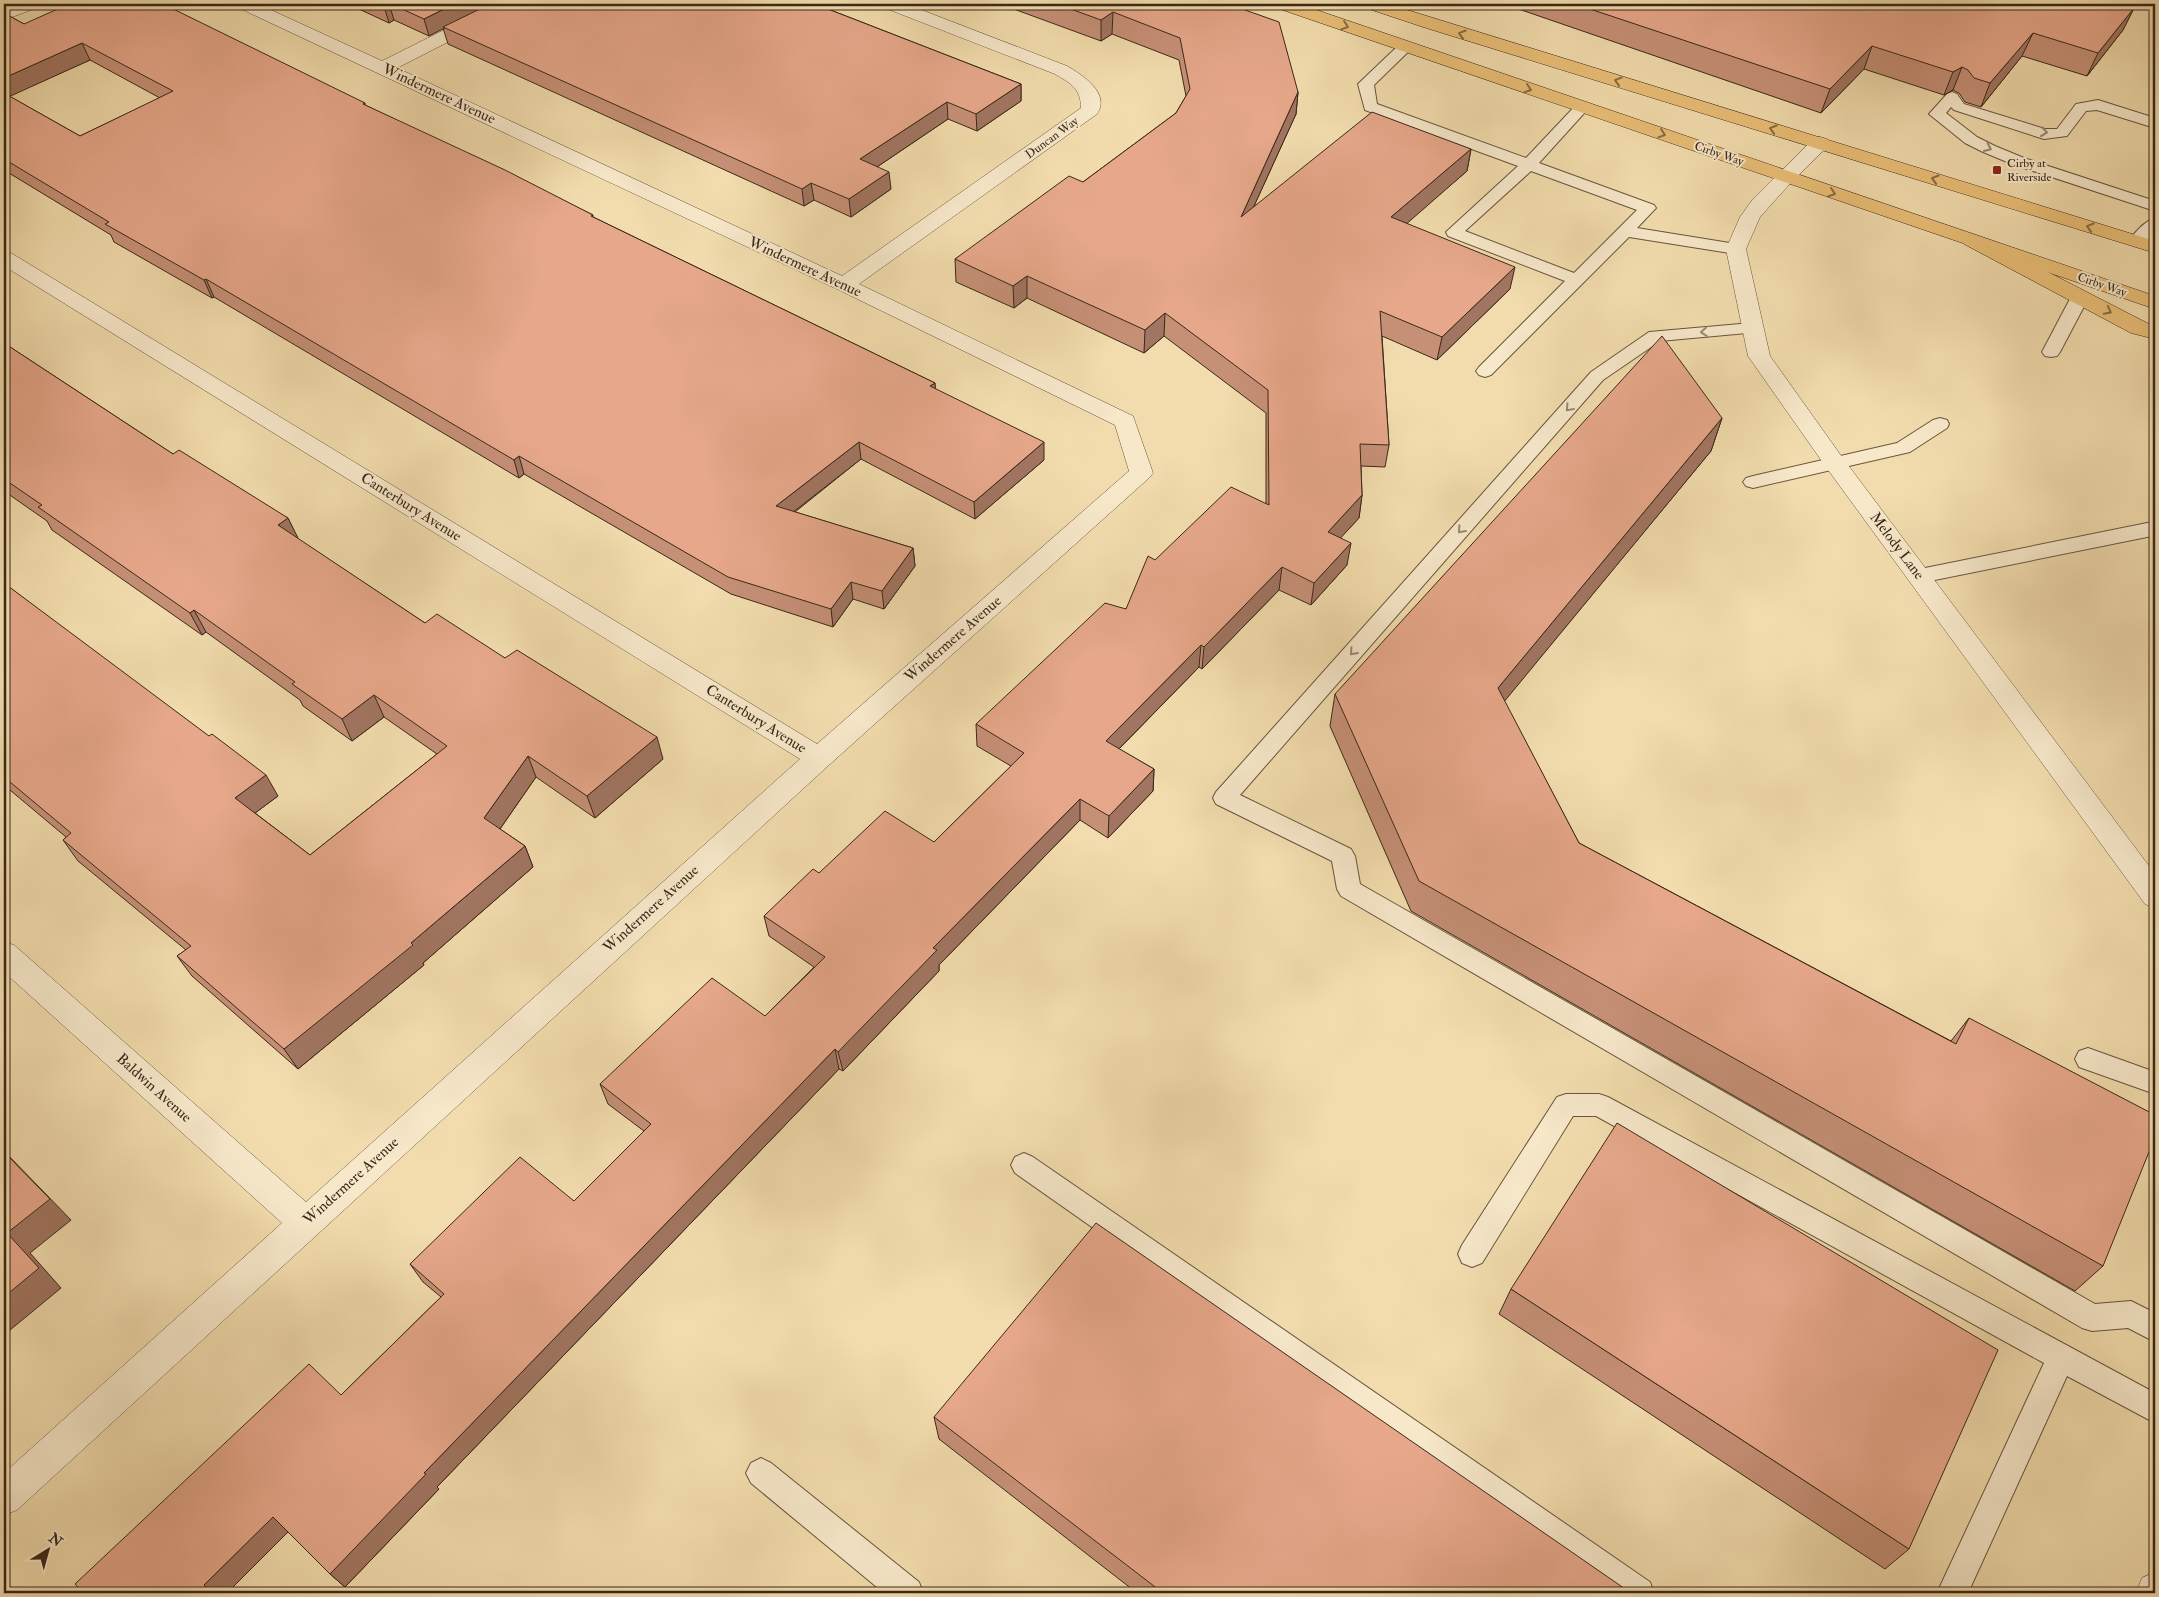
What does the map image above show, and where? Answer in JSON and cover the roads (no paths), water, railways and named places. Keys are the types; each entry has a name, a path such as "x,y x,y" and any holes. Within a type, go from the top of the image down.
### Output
{"main road":[{"name":"Cirby Way","path":"1283,4 2155,303"},
{"path":"1372,4 1429,24 2146,244"},
{"path":"1972,240 2139,328 2155,333"}],"street":[{"path":"4,15 30,4"},
{"name":"Windermere Avenue","path":"4,1497 305,1222 819,758 1141,473 1124,421 844,285 245,4"},
{"path":"383,68 510,4"},
{"name":"Duncan Way","path":"844,285 1090,110 1091,96 1081,81 1061,70 891,4"},
{"path":"1736,249 1750,217 1760,203 1820,144"},
{"name":"Melody Lane","path":"1736,249 1758,356 1834,462 2155,896"},
{"name":"Canterbury Avenue","path":"10,267 819,758"},
{"name":"Baldwin Avenue","path":"4,954 305,1222"}],"lane":[{"path":"1404,46 1366,84 1370,107 1648,208 1485,372"},
{"path":"2155,124 2098,106 2081,107 2062,133 2044,134 1959,107 1952,98 1937,114 1971,140 2018,161 2155,206"},
{"path":"1577,280 1454,232 1528,164 1582,107"},
{"path":"2146,244 2155,223"},
{"path":"1625,232 1736,249"},
{"path":"2051,352 2080,297"},
{"path":"1752,328 1655,336 1597,376 1224,798 1343,856 1349,889 2092,1318 2131,1314 2155,1328"},
{"path":"1753,482 1834,462 1903,448 1940,424"},
{"path":"1920,576 2152,529"},
{"path":"2088,1059 2155,1083"},
{"path":"1472,1254 1566,1105 1599,1105 2155,1409"},
{"path":"1024,1165 1639,1593"},
{"path":"1952,1593 2061,1358"},
{"path":"761,1473 908,1593"}],"place":[{"name":"Cirby at Riverside","path":"1997,170"}]}
